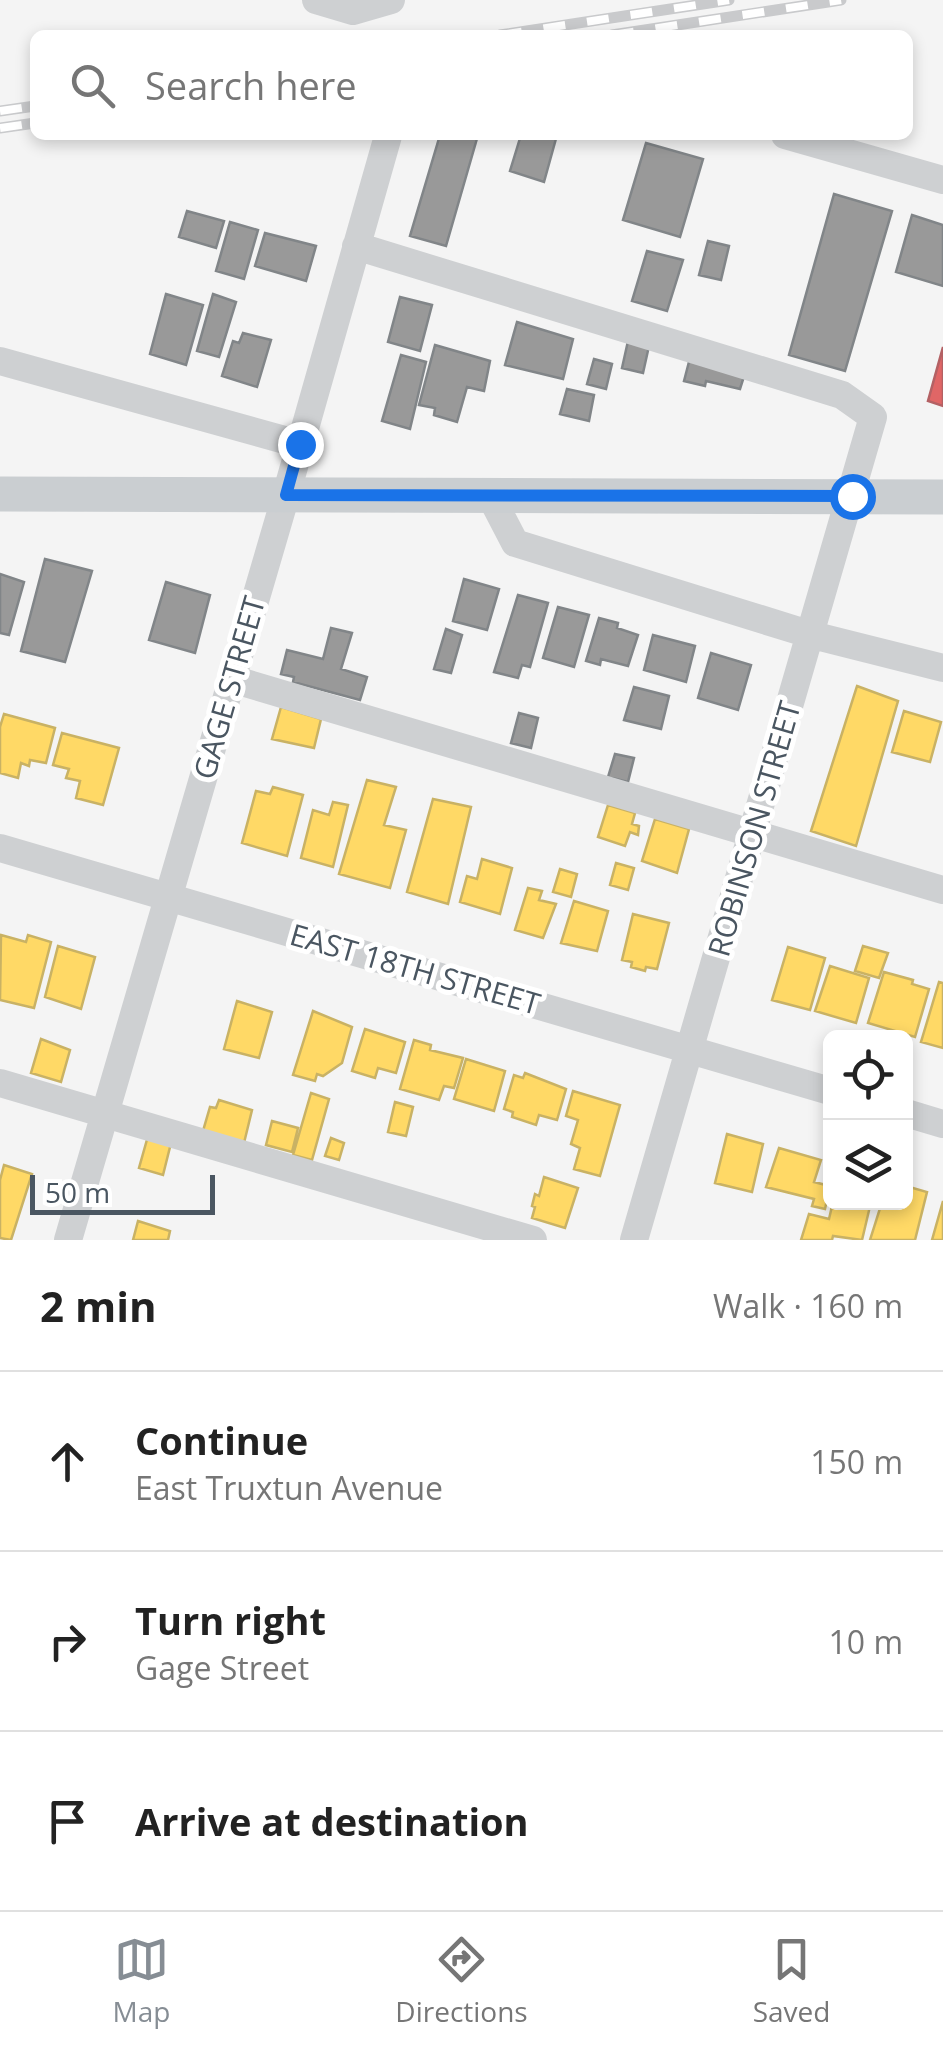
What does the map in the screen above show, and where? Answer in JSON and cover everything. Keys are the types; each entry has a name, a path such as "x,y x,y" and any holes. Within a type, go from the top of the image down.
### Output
{"main road":[{"path":"0,494 943,497"}],"street":[{"path":"316,0 353,11 388,1"},
{"name":"GAGE STREET","path":"68,1240 387,140"},
{"path":"803,140 943,180"},
{"name":"ROBINSON STREET","path":"356,246 842,395 873,416 634,1240"},
{"path":"0,361 300,444"},
{"path":"490,495 516,543 812,636 943,668"},
{"path":"232,680 943,890"},
{"name":"EAST 18TH STREET","path":"0,848 823,1089"},
{"path":"0,1084 532,1240"},
{"path":"913,1115 943,1124"}],"building: Homes":[{"path":"857,686 898,701 856,846 811,831"},
{"path":"281,707 321,719 314,748 272,739"},
{"path":"904,711 941,722 930,762 892,752"},
{"path":"4,714 55,728 46,763 21,763 18,778 0,773 0,727"},
{"path":"62,733 119,748 103,805 76,798 80,781 66,778 69,769 53,765"},
{"path":"367,780 396,787 384,825 406,830 390,888 339,874"},
{"path":"273,787 303,795 287,856 242,843 256,791 270,794"},
{"path":"433,799 471,807 448,904 407,892"},
{"path":"333,802 348,805 333,867 301,858 313,810 329,815"},
{"path":"608,805 635,813 632,824 639,826 638,835 630,832 625,846 598,837"},
{"path":"655,819 689,829 677,873 642,861"},
{"path":"482,859 512,868 500,914 460,902 467,876 477,879"},
{"path":"616,863 634,868 628,890 610,885"},
{"path":"560,869 577,874 571,897 553,892"},
{"path":"528,888 542,891 539,900 556,904 543,938 515,930"},
{"path":"574,901 608,911 597,951 561,943"},
{"path":"633,914 669,923 657,969 646,967 645,971 622,960"},
{"path":"1,935 26,942 28,935 51,942 34,1008 0,1000"},
{"path":"58,946 95,957 81,1009 45,997"},
{"path":"863,946 888,953 879,978 855,971"},
{"path":"788,947 825,958 810,1010 772,1000"},
{"path":"830,966 869,978 856,1023 815,1011"},
{"path":"884,972 929,989 915,1037 913,1030 892,1030 868,1023"},
{"path":"939,982 943,983 943,1048 921,1042"},
{"path":"237,1001 272,1012 259,1058 224,1049"},
{"path":"313,1011 352,1027 342,1063 323,1076 317,1074 315,1081 293,1075"},
{"path":"365,1029 405,1042 396,1073 378,1068 375,1078 352,1071"},
{"path":"41,1039 70,1050 61,1082 31,1073"},
{"path":"414,1040 431,1045 430,1050 463,1058 454,1088 444,1086 439,1100 400,1089"},
{"path":"466,1059 505,1071 494,1111 454,1099"},
{"path":"525,1073 566,1089 557,1120 539,1115 536,1125 512,1117 513,1112 504,1109 514,1075 523,1078"},
{"path":"573,1091 620,1105 600,1176 574,1169 580,1148 571,1144 578,1120 566,1116"},
{"path":"311,1093 329,1099 312,1160 293,1155"},
{"path":"219,1100 252,1110 244,1143 203,1131 210,1107 216,1108"},
{"path":"395,1102 413,1107 406,1136 388,1132"},
{"path":"272,1121 298,1128 292,1152 266,1145"},
{"path":"727,1134 763,1144 752,1192 715,1183"},
{"path":"148,1136 171,1143 163,1175 139,1168"},
{"path":"331,1138 344,1143 339,1160 325,1156"},
{"path":"779,1148 821,1160 814,1182 823,1184 823,1209 812,1206 814,1199 766,1187"},
{"path":"4,1165 32,1174 11,1240 0,1238 0,1180"},
{"path":"544,1177 578,1188 565,1228 532,1218 535,1194 539,1196"},
{"path":"913,1188 927,1192 915,1240 870,1240 879,1210 913,1210"},
{"path":"943,1201 943,1240 932,1240"},
{"path":"831,1210 869,1210 862,1240 833,1236 832,1240 801,1240 809,1214 829,1219"},
{"path":"138,1221 170,1231 168,1240 133,1240"}],"building: Shops":[{"path":"943,347 943,406 928,401"}],"building: Industry":[{"path":"439,140 477,140 446,246 410,236"},
{"path":"519,140 556,140 544,182 510,171"},
{"path":"646,143 703,159 680,237 623,220"},
{"path":"834,194 892,211 845,371 789,355"},
{"path":"187,211 224,221 216,248 179,237"},
{"path":"912,215 943,225 943,286 896,272"},
{"path":"230,222 258,230 244,279 216,271"},
{"path":"265,233 316,246 306,281 255,266"},
{"path":"708,241 729,246 721,280 699,275"},
{"path":"647,251 683,260 667,311 632,301"},
{"path":"166,294 203,305 186,365 150,354"},
{"path":"213,294 236,302 219,357 197,351"},
{"path":"400,297 432,305 420,351 388,342"},
{"path":"517,322 573,339 563,379 505,365"},
{"path":"243,333 271,340 257,387 222,376 233,341 239,343"},
{"path":"628,341 649,346 643,373 622,368"},
{"path":"435,345 490,361 484,391 467,387 457,422 434,415 435,408 419,405"},
{"path":"691,354 746,370 740,389 706,381 705,386 684,381"},
{"path":"401,355 426,362 410,429 382,421"},
{"path":"594,359 612,364 606,389 587,384"},
{"path":"567,389 594,395 589,421 560,414"},
{"path":"45,559 92,571 65,662 21,651"},
{"path":"0,574 24,582 9,635 0,633"},
{"path":"464,579 499,589 487,630 453,621"},
{"path":"166,582 210,595 195,653 149,640"},
{"path":"518,595 548,603 530,667 522,665 518,678 494,672"},
{"path":"558,607 589,615 574,667 543,658"},
{"path":"599,618 618,623 617,628 638,635 628,666 601,659 600,665 586,661"},
{"path":"331,628 352,633 341,669 367,677 360,700 293,682 294,677 281,674 287,650 323,659"},
{"path":"446,629 462,635 451,673 434,669"},
{"path":"653,635 695,646 686,682 644,670"},
{"path":"711,653 751,665 738,710 698,698"},
{"path":"634,687 669,696 661,729 624,720"},
{"path":"519,713 538,718 531,748 511,743"},
{"path":"615,754 634,758 628,782 608,777"}],"railway":[{"path":"533,30 729,0"},
{"path":"645,30 841,0"},
{"path":"0,111 30,107"},
{"path":"0,128 30,124"}],"route":[{"path":"300,444 286,495 852,496"}]}
